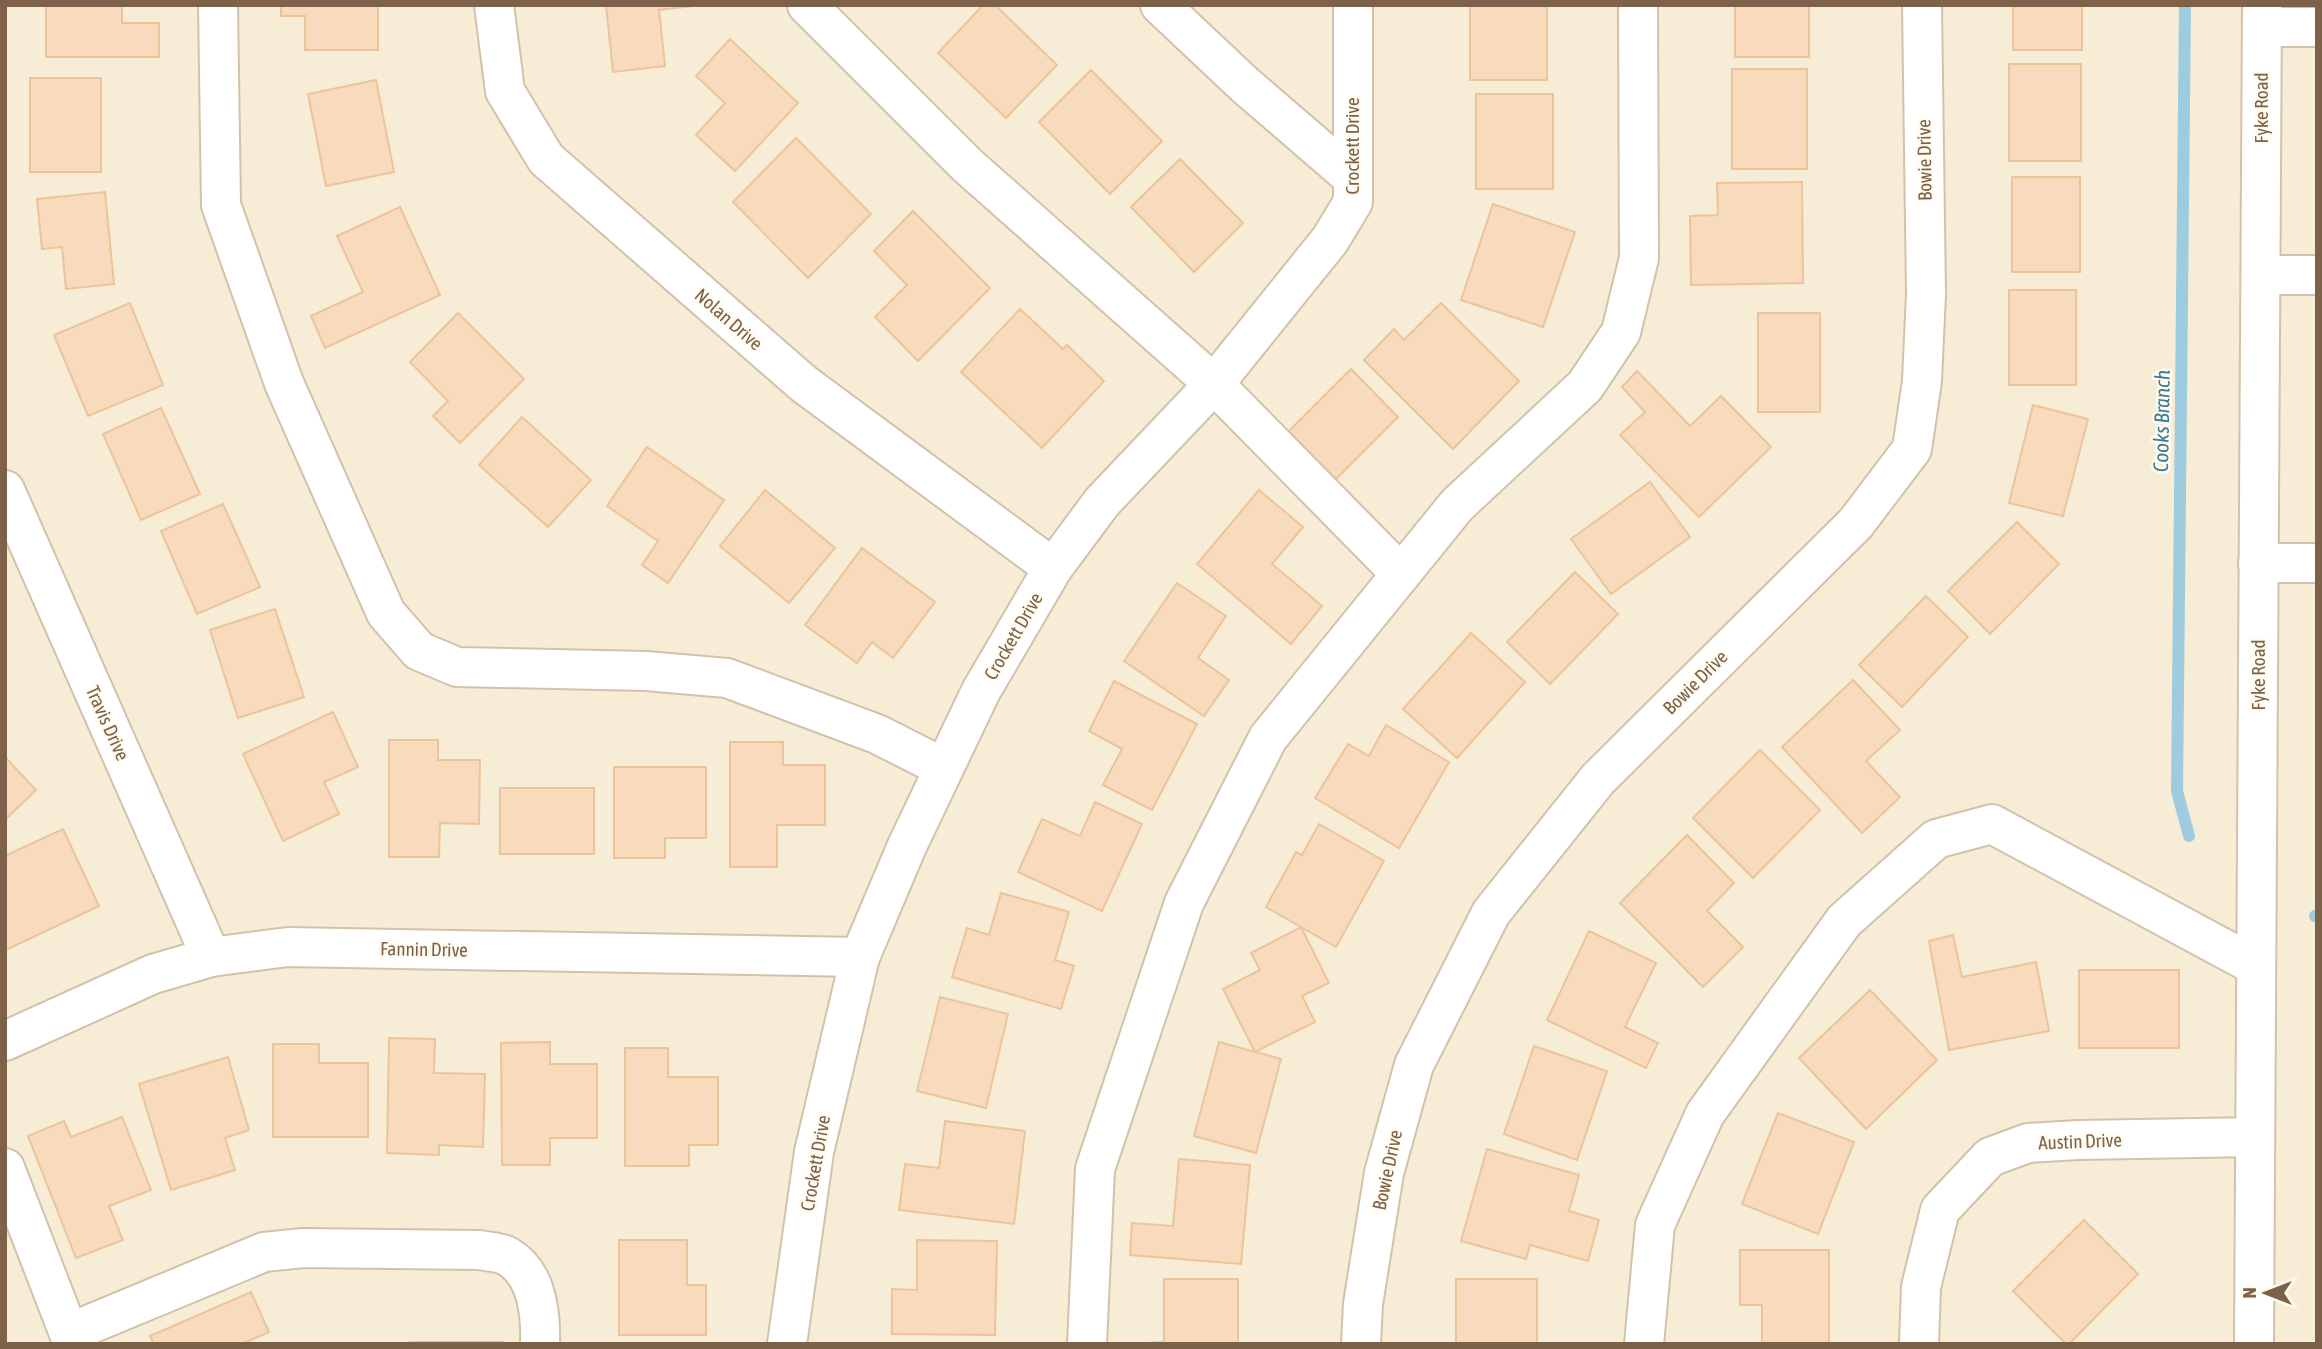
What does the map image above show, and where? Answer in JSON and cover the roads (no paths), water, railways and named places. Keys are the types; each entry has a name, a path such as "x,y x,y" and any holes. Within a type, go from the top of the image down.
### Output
{"street":[{"path":"218,5 221,205 284,383 318,460 386,612 419,650 457,667 646,671 727,678 877,734 944,768"},
{"name":"Nolan Drive","path":"494,5 505,91 545,159 803,384 1053,568"},
{"path":"807,5 967,165 1214,384 1401,574"},
{"path":"1160,5 1245,85 1353,178"},
{"name":"Crockett Drive","path":"787,1344 814,1152 860,957 907,846 981,691 1053,568 1102,502 1214,384 1330,240 1353,202 1353,5"},
{"path":"1087,1344 1095,1169 1184,903 1268,738 1457,505 1585,386 1621,332 1639,258 1638,5"},
{"name":"Bowie Drive","path":"1362,1344 1363,1304 1384,1173 1414,1065 1491,914 1598,779 1856,523 1912,449 1922,381 1926,294 1922,5"},
{"path":"2262,16 2317,27"},
{"name":"Fyke Road","path":"2254,1344 2262,16"},
{"path":"2260,275 2317,275"},
{"name":"Travis Drive","path":"5,490 211,957"},
{"path":"2259,563 2317,563"},
{"path":"1644,1344 1655,1225 1705,1114 1844,921 1936,839 1992,824 2256,966"},
{"name":"Fannin Drive","path":"5,1041 153,974 211,957 288,947 860,957"},
{"name":"Austin Drive","path":"1919,1344 1921,1287 1940,1210 1990,1157 2028,1143 2255,1137"},
{"path":"5,1168 71,1338 264,1252 303,1248 480,1250 506,1255 524,1271 539,1304 540,1344"}],"waterway":[{"name":"Cooks Branch","path":"2185,5 2177,791 2189,836"}]}
